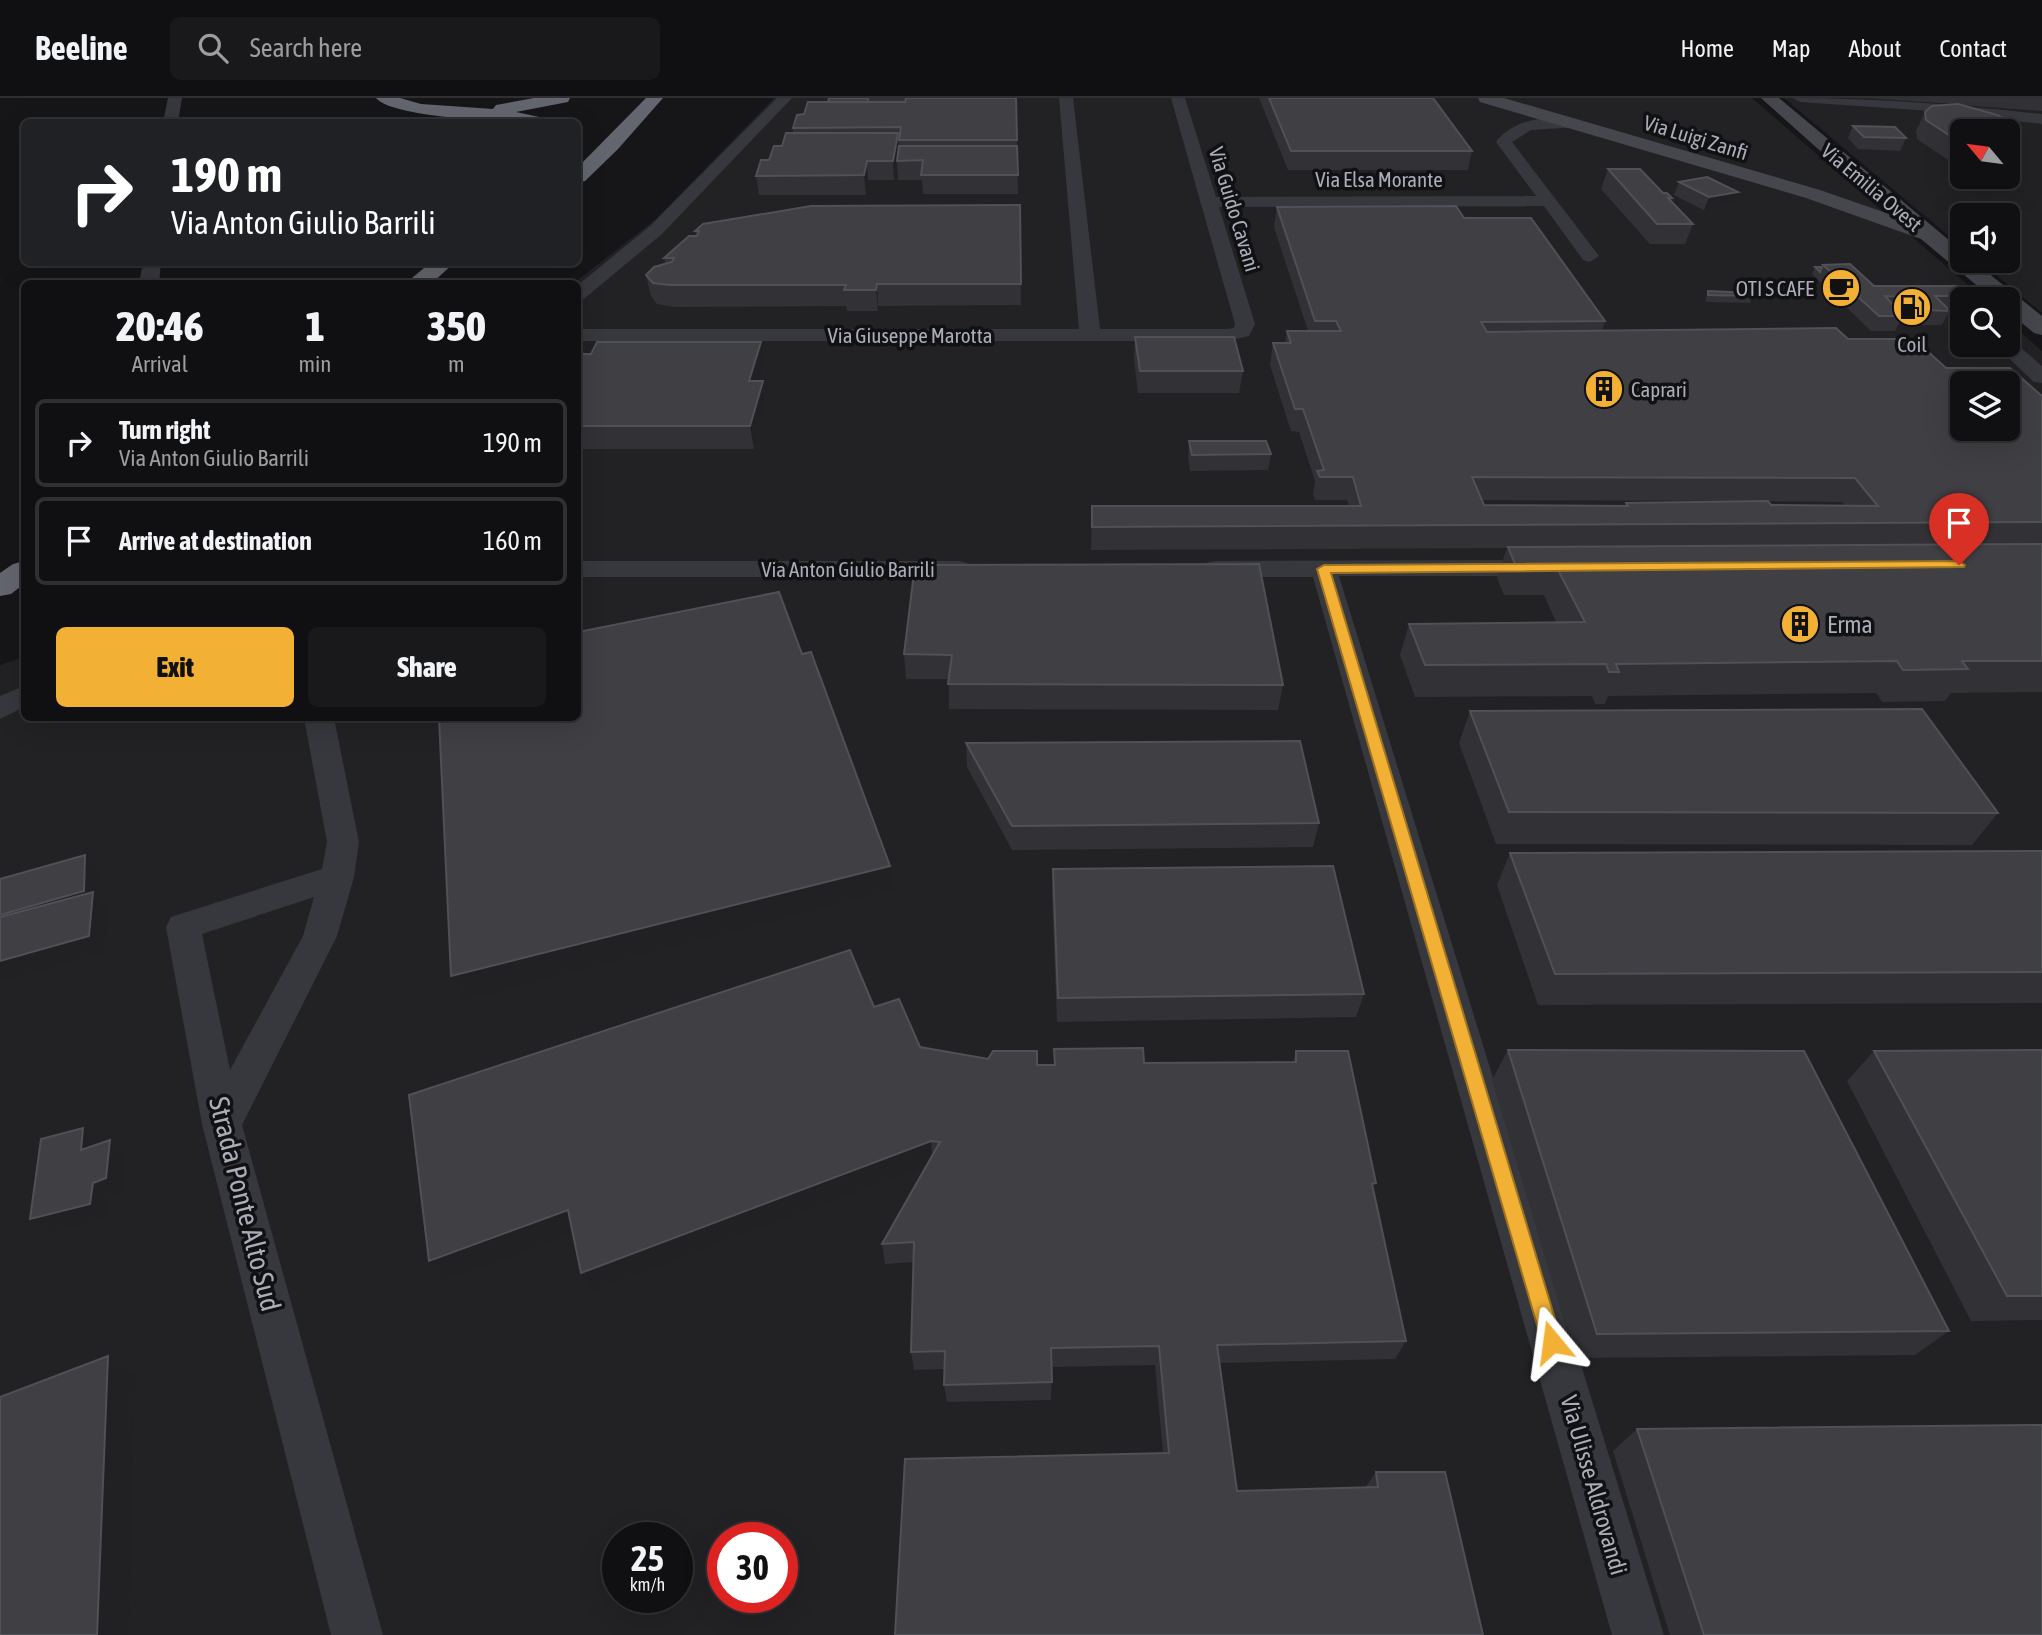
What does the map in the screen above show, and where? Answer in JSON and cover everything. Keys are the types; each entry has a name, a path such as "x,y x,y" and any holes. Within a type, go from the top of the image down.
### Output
{"highway":[{"path":"384,98 419,108 475,111 521,119"},
{"path":"475,111 562,98"},
{"path":"581,153 649,100"},
{"path":"581,174 649,100"},
{"path":"424,280 454,266"},
{"path":"0,560 21,546"},
{"path":"0,587 21,572"}],"street":[{"path":"172,119 175,98"},
{"path":"581,292 656,230 785,98"},
{"path":"1066,98 1090,335"},
{"name":"Via Guido Cavani","path":"1178,98 1245,324 1242,332"},
{"name":"Via Luigi Zanfi","path":"1486,98 1813,194"},
{"path":"1800,98 1932,107 2042,119"},
{"path":"1752,167 1774,171 1810,167 1816,156 1768,110 1771,100"},
{"name":"Via Emilia Ovest","path":"1771,100 1886,200 2042,328"},
{"path":"1522,110 1504,142 1590,256"},
{"name":"Via Luigi Zanfi","path":"1522,110 1752,167"},
{"path":"1752,167 1886,200"},
{"path":"1813,194 1886,200"},
{"path":"1813,194 1928,235"},
{"name":"Via Elsa Morante","path":"1210,202 1548,201"},
{"name":"Via Giuseppe Marotta","path":"581,335 1227,335 1242,332"},
{"path":"2020,357 2042,376"},
{"path":"1186,569 1572,567"},
{"name":"Via Anton Giulio Barrili","path":"581,569 978,569"},
{"name":"Via Ulisse Aldrovandi","path":"1324,569 1638,1635"},
{"path":"0,709 21,697"},
{"path":"222,1124 320,936 337,877 343,842 320,721"},
{"name":"Strada Ponte Alto Sud","path":"337,877 183,927 222,1124 357,1635"}],"shaded area":[{"path":"774,98 1752,98 1950,270 1950,273 1954,273 1970,287 1950,287 1950,357 2020,357 2020,332 2042,351 2042,1635 0,1635 0,665 21,658 21,721 581,721 581,280 578,280 656,219"},
{"path":"1784,98 2042,98 2042,313 2020,295 2020,287 2010,287 1994,273 2020,273 2020,203 1950,203 1950,237"}],"building":[{"path":"829,98 868,98 868,102 828,102"},
{"path":"906,98 1016,98 1017,140 899,140 901,127 793,128 797,115 804,114 808,102 905,102"},
{"path":"1269,98 1433,98 1472,151 1291,151"},
{"path":"1958,104 2004,119 1950,119 1950,136 1926,120 1925,112 1932,106"},
{"path":"1853,126 1895,127 1906,138 1864,137"},
{"path":"786,133 898,133 893,161 867,161 864,175 756,176 761,160 769,160 774,146 782,146"},
{"path":"899,146 1017,146 1018,175 921,175 923,160 897,161"},
{"path":"1608,169 1640,169 1663,193 1672,198 1668,198 1693,224 1657,224"},
{"path":"1707,177 1738,192 1709,197 1679,182"},
{"path":"1020,205 1021,284 877,284 876,290 844,290 846,285 670,285 653,283 646,275 654,267 672,262 674,258 664,258 689,236 697,236 699,231 695,231 703,224 811,206"},
{"name":"Caprari","path":"1456,206 1464,218 1531,218 1605,321 1481,322 1487,332 1836,328 1848,339 1914,339 1946,368 2010,368 2013,371 1950,371 1950,441 2020,441 2020,377 2042,396 2042,522 1092,527 1092,506 1361,506 1353,477 1320,477 1317,471 1324,470 1303,409 1295,409 1273,343 1291,343 1287,331 1341,331 1336,321 1315,321 1277,207","holes":["1472,477 1855,478 1878,506 1771,505 1768,501 1626,503 1628,506 1484,505"]},
{"path":"1850,264 1874,286 1981,287 1950,287 1950,296 1935,296 1950,311 1925,310 1908,297 1885,296 1903,316 1879,316 1823,265"},
{"path":"1708,291 1750,293 1753,296 1708,295"},
{"path":"1135,337 1234,337 1243,371 1140,371"},
{"path":"597,342 761,342 749,381 763,381 750,426 581,426 581,354 591,354"},
{"path":"1189,441 1266,441 1271,454 1192,455"},
{"name":"Erma","path":"2042,544 2042,661 1962,661 1968,669 1903,670 1897,661 1616,664 1619,672 1609,672 1606,664 1425,665 1409,624 1585,622 1555,564 1515,564 1508,547"},
{"path":"1259,564 1283,685 948,684 952,655 904,654 915,565"},
{"path":"779,592 802,654 811,652 890,866 451,976 439,721 581,721 581,631"},
{"path":"1922,709 1998,813 1509,812 1470,711"},
{"path":"1300,741 1319,823 1012,826 966,743"},
{"path":"2042,851 2042,972 1555,974 1510,853"},
{"path":"85,855 84,891 0,915 0,879"},
{"path":"1333,866 1364,994 1058,998 1053,869"},
{"path":"93,892 89,936 0,961 0,917"},
{"path":"850,950 874,1007 899,999 920,1047 988,1059 993,1051 1037,1051 1037,1065 1055,1065 1054,1049 1143,1048 1144,1063 1296,1062 1296,1051 1348,1051 1376,1183 1372,1184 1406,1341 1217,1345 1237,1491 1378,1487 1376,1472 1445,1472 1483,1635 895,1635 905,1459 1169,1453 1159,1346 1051,1348 1052,1382 944,1385 945,1351 911,1352 914,1242 882,1244 940,1142 931,1141 581,1273 568,1210 429,1261 409,1095"},
{"path":"1508,1050 1804,1051 1949,1331 1597,1334"},
{"path":"2042,1050 2042,1296 2007,1296 1874,1051"},
{"path":"83,1128 81,1150 110,1140 106,1178 93,1183 90,1204 30,1219 41,1139"},
{"path":"108,1356 97,1635 0,1635 0,1397"},
{"path":"2042,1425 2042,1635 1704,1635 1637,1429"}],"place":[{"name":"OTI S CAFE","path":"1841,288"},
{"name":"Coil","path":"1912,307"},
{"name":"Caprari","path":"1604,389"},
{"name":"Erma","path":"1800,624"}],"route":[{"path":"1552,1342 1324,569 1959,565"}]}
